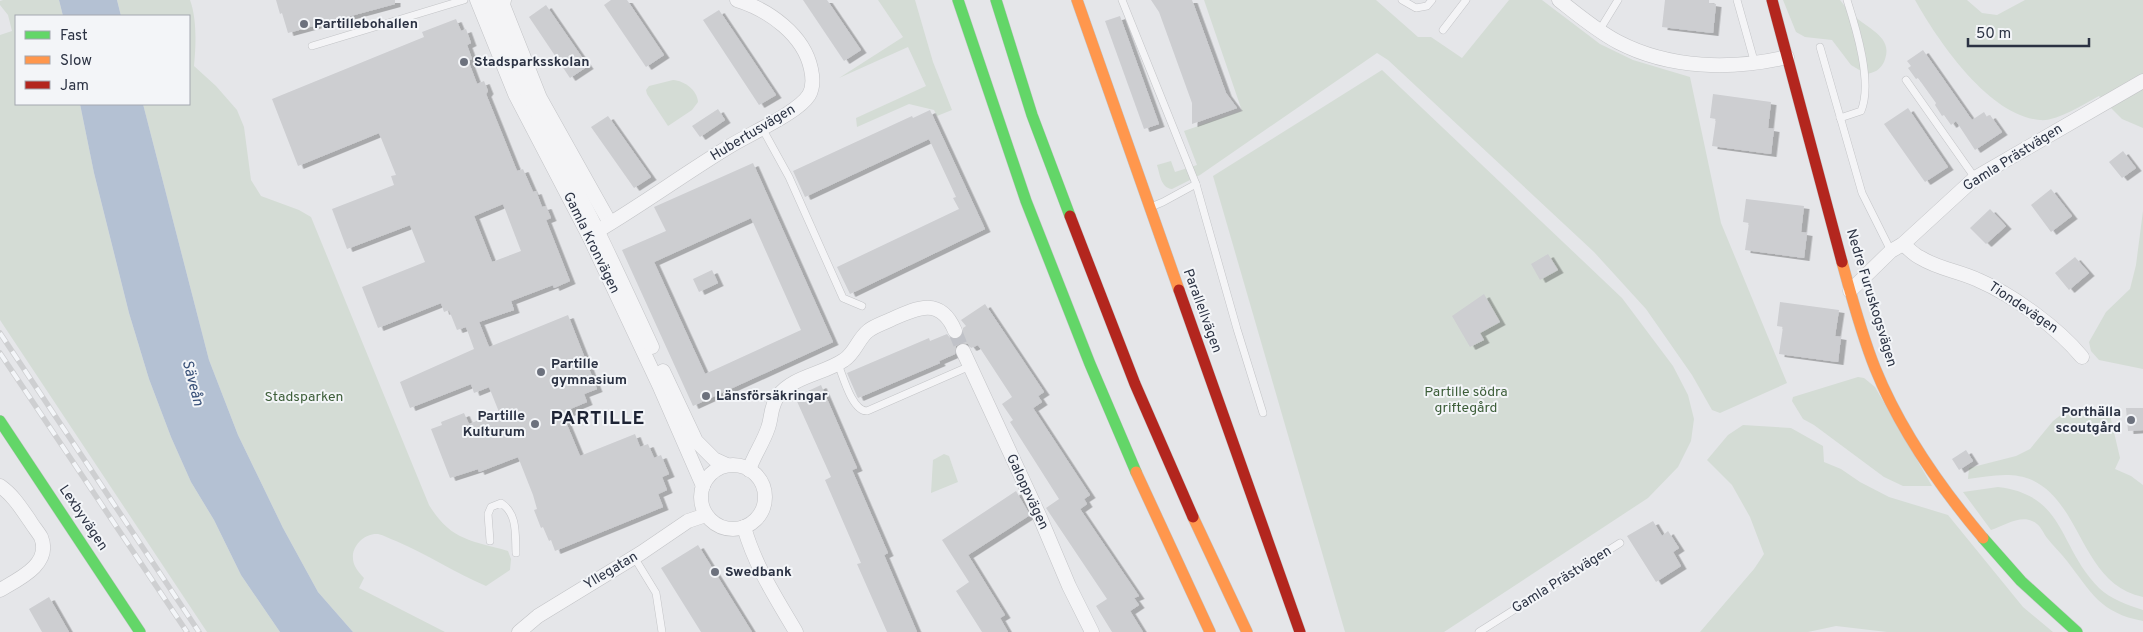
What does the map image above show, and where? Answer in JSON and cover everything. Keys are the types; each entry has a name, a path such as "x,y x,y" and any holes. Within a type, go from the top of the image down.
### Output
{"main road":[{"path":"958,0 1026,200 1082,342 1168,544 1210,632"},
{"path":"996,0 1032,115 1122,349 1182,494 1247,632"},
{"name":"Parallellvägen","path":"1077,0 1300,632"},
{"name":"Nedre Furuskogsvägen","path":"1772,0 1850,291 1862,331 1885,391 1927,462 1981,536 2010,571 2039,600 2077,632"},
{"name":"Lexbyvägen","path":"0,421 140,632"}],"street":[{"name":"Gamla Kronvägen","path":"477,0 515,94 593,234 699,473 703,486"},
{"name":"Gamla Kronvägen","path":"490,0 526,93 593,234 696,441 714,459 727,465"},
{"path":"504,0 503,5 540,98 610,223"},
{"name":"Hubertusvägen","path":"593,234 796,108 809,95 812,85 810,62 796,38 780,22 750,4 737,0"},
{"path":"1559,0 1599,31 1619,43 1640,52 1669,59 1720,66 1754,64 1787,57"},
{"name":"Gamla Prästvägen","path":"1850,291 1976,178 2143,81"},
{"name":"Tiondevägen","path":"1897,247 1940,267 1977,279 2008,297 2060,333 2082,357"},
{"path":"749,470 754,455 768,428 772,405 778,395 784,389 849,357 868,331 917,309 935,308 951,321 955,331"},
{"name":"Galoppvägen","path":"963,351 1069,586 1092,632"},
{"path":"727,465 739,466 749,470 763,486 765,497 763,507 758,517 744,527 731,529 721,527 706,515 702,505 701,495 703,486 713,472 727,465"},
{"path":"0,486 14,498 40,537 43,548 37,563 29,574 0,590"},
{"name":"Yllegatan","path":"519,632 538,616 634,557 688,521 706,515"},
{"path":"744,527 750,549 765,580 796,632"}],"lane":[{"path":"312,46 464,0"},
{"path":"1122,0 1196,184 1236,329 1263,413"},
{"path":"1402,0 1416,8 1427,6 1432,0"},
{"path":"1443,30 1466,0"},
{"path":"1599,31 1618,0"},
{"path":"1737,0 1754,64"},
{"path":"1840,118 1861,111 1865,92 1862,59 1847,0"},
{"path":"1820,47 1865,202 1897,247"},
{"path":"1906,80 1976,178"},
{"path":"762,128 789,178 843,298 862,306"},
{"path":"1149,208 1196,184"},
{"path":"838,364 855,405 862,411 867,412 970,366"},
{"path":"490,540 488,514 491,507 501,503 508,508 513,517 516,554"},
{"name":"Gamla Prästvägen","path":"1479,632 1620,543"},
{"path":"634,557 656,593 662,632"}],"green space":[{"path":"59,0 63,15 15,15 15,105 80,105 94,173 129,313 149,379 171,437 191,482 214,520 241,575 280,632 207,632 0,320 0,35 12,31 8,15 0,5 0,1"},
{"name":"Stadsparken","path":"117,0 190,0 195,24 194,66 216,86 237,110 244,127 251,180 261,196 299,210 311,217 429,505 445,526 454,532 473,541 508,551 511,559 510,570 486,586 382,535 369,535 359,543 354,550 353,561 364,578 359,588 445,632 353,632 318,592 283,528 238,435 209,360 143,105 190,105 190,15 121,15"},
{"path":"878,0 915,0 933,62 952,110 937,116 934,110 909,104 857,127 856,118 926,86 908,47 839,78 903,37"},
{"path":"1204,0 1376,0 1418,37 1431,37 1462,58 1509,0 1542,0 1600,44 1633,60 1690,77 1721,223 1787,383 1720,413 1712,410 1692,375 1646,309 1594,252 1388,60 1377,53 1200,175 1172,189 1168,188 1163,184 1157,165 1171,161 1175,172 1197,165 1184,131 1242,111"},
{"path":"1783,0 1840,0 1859,20 1876,32 1884,42 1886,54 1881,67 1872,73 1866,74 1851,65 1832,40 1805,37 1796,32"},
{"path":"1915,0 1967,0 1982,13 1997,15 2025,0 2143,0 2143,128 2122,119 2099,96 2070,112 2047,120 2021,115 2002,105 1984,91 1951,55"},
{"name":"Partille södra griftegård","path":"1382,70 1622,298 1673,366 1688,395 1694,419 1691,441 1678,467 1648,498 1444,632 1345,632 1213,176"},
{"path":"673,80 682,82 690,87 698,102 692,110 668,126 646,90 649,86"},
{"path":"2143,211 2143,369 2099,360 2091,351 2089,342 2106,312 2130,289 2136,265"},
{"path":"1858,377 1864,378 1875,387 1932,486 1903,486 1884,477 1814,425 1803,419 1792,401 1793,397"},
{"path":"2079,410 2100,411 2110,415 2120,458 2115,469 2131,476 2143,485 2143,597 2123,589 2107,577 2094,561 2062,507 2049,491 2025,477 2009,475 1968,479 1969,468 2016,456 2030,449 2053,421 2062,414"},
{"path":"1743,425 1791,428 1823,446 1824,462 1841,469 1860,482 1889,497 1948,515 2023,607 2053,632 1887,632 1836,626 1808,632 1700,632 1754,569 1764,554 1750,517 1732,485 1707,460 1728,435"},
{"path":"944,454 949,456 958,482 931,493 933,460"},
{"path":"1998,487 2020,492 2037,500 2059,525 2075,556 2099,588 2119,601 2143,610 2143,621 2116,613 2098,600 2035,522 2022,519 1991,530 1963,492"}],"water":[{"path":"59,0 117,0 121,15 63,15"},
{"name":"Säveån","path":"80,105 143,105 209,360 238,435 283,528 318,592 353,632 280,632 241,575 214,520 191,482 171,437 149,379 129,313 94,173"}],"building":[{"name":"Partillebohallen","path":"276,0 395,0 395,4 288,33"},
{"path":"611,0 627,0 664,55 646,67 604,5"},
{"path":"803,0 827,0 861,50 844,61"},
{"path":"1151,0 1192,0 1226,93 1237,108 1192,124 1192,103 1159,12"},
{"path":"1665,0 1709,0 1709,3 1716,4 1713,33 1662,27"},
{"path":"546,5 588,66 570,78 529,17"},
{"path":"719,10 776,95 759,105 703,20"},
{"path":"1120,16 1159,124 1144,129 1105,21"},
{"path":"456,19 461,31 466,29 471,43 467,45 472,59 468,60 477,84 484,81 488,91 486,94 517,171 523,169 533,192 536,191 542,207 546,206 551,218 546,220 570,281 554,288 553,285 511,301 514,310 479,322 489,347 568,315 597,389 584,394 587,402 570,409 571,412 563,415 580,456 635,434 640,447 648,444 654,458 661,455 669,474 662,477 667,490 658,494 663,507 555,551 551,540 549,541 543,527 541,528 534,510 537,509 533,495 518,457 479,472 478,469 450,478 431,429 442,425 441,422 464,413 469,424 499,412 489,387 474,393 471,384 410,408 400,382 474,349 466,327 457,330 449,310 444,312 441,303 378,328 362,287 425,262 410,225 347,249 332,209 394,185 391,176 396,175 379,133 298,166 272,99 424,37 422,32","holes":["503,204 521,251 492,262 474,216"]},
{"path":"1923,50 1972,120 1984,112 1987,117 1990,115 2002,132 1975,150 1956,121 1951,125 1944,115 1942,116 1935,105 1936,103 1918,78 1916,79 1908,68 1911,66 1907,61"},
{"path":"1713,94 1771,102 1768,128 1774,129 1771,154 1712,146 1716,119 1710,118"},
{"path":"1908,108 1948,167 1925,182 1884,124"},
{"path":"718,109 725,120 700,137 692,126"},
{"path":"930,110 985,229 850,294 837,267 959,209 953,198 956,197 929,139 805,197 793,171 912,116 913,118"},
{"path":"608,116 651,177 634,188 591,127"},
{"path":"2123,151 2136,168 2122,178 2109,162"},
{"path":"753,163 833,342 693,406 622,250 666,231 654,207","holes":["751,218 801,330 705,374 654,262"]},
{"path":"2051,189 2072,216 2051,232 2031,205"},
{"path":"1746,199 1804,206 1801,232 1807,233 1804,258 1745,250 1749,223 1743,222"},
{"path":"1990,209 2006,226 1986,244 1970,228"},
{"path":"1548,254 1558,270 1540,280 1531,264"},
{"path":"2075,257 2089,273 2069,290 2055,273"},
{"path":"712,270 718,283 699,292 693,279"},
{"path":"1484,294 1500,322 1480,333 1484,340 1470,347 1452,316"},
{"path":"1780,302 1839,310 1835,336 1841,337 1838,362 1779,354 1783,327 1777,326"},
{"path":"985,304 1044,392 1038,396 1042,402 1033,408 1090,495 1084,499 1087,504 1080,509 1139,596 1134,598 1139,605 1130,611 1143,632 1112,632 1096,606 1107,599 1046,508 1059,499 1010,422 1013,420 1002,404 1012,397 978,345 971,348 968,344 960,343 956,346 955,354 939,361 940,363 858,398 857,396 847,373 929,338 930,341 947,334 951,339 959,339 963,335 963,328 966,326 961,320"},
{"path":"821,385 857,468 852,470 888,553 884,555 917,632 887,632 857,564 861,563 825,480 831,477 795,397"},
{"name":"Porthälla scoutgård","path":"2126,408 2143,408 2143,430 2128,431"},
{"path":"1966,450 1973,461 1959,470 1952,459"},
{"path":"1016,491 1030,515 968,555 1005,615 1000,618 1008,632 982,632 956,591 969,582 942,540"},
{"path":"1653,521 1662,536 1668,531 1679,548 1673,552 1681,566 1656,582 1627,536"},
{"path":"698,545 752,632 701,632 661,568"},
{"path":"49,597 69,632 42,632 29,609"}],"tunnel":[{"path":"955,331 963,351"}],"railway":[{"path":"0,333 199,632"},
{"path":"0,353 187,632"}],"traffic: fast":[{"path":"958,0 1026,201 1090,364 1136,472"},
{"path":"996,0 1032,115 1070,216"},
{"path":"0,421 140,632"},
{"path":"1983,538 2021,581 2077,632"}],"traffic: slow":[{"path":"1077,0 1179,290"},
{"path":"1842,262 1870,355 1896,414 1922,457 1983,538"},
{"path":"1136,472 1210,632"},
{"path":"1193,517 1247,632"}],"traffic: jam":[{"path":"1772,0 1842,262"},
{"path":"1070,216 1135,384 1193,517"},
{"path":"1179,290 1300,632"}],"place":[{"name":"Partillebohallen","path":"304,24"},
{"name":"Stadsparksskolan","path":"464,62"},
{"name":"Partille gymnasium","path":"541,372"},
{"name":"Länsförsäkringar","path":"706,396"},
{"name":"Porthälla scoutgård","path":"2131,420"},
{"name":"Partille Kulturum","path":"535,424"},
{"name":"Swedbank","path":"715,572"}],"district":[{"name":"PARTILLE","path":"598,419"}]}
